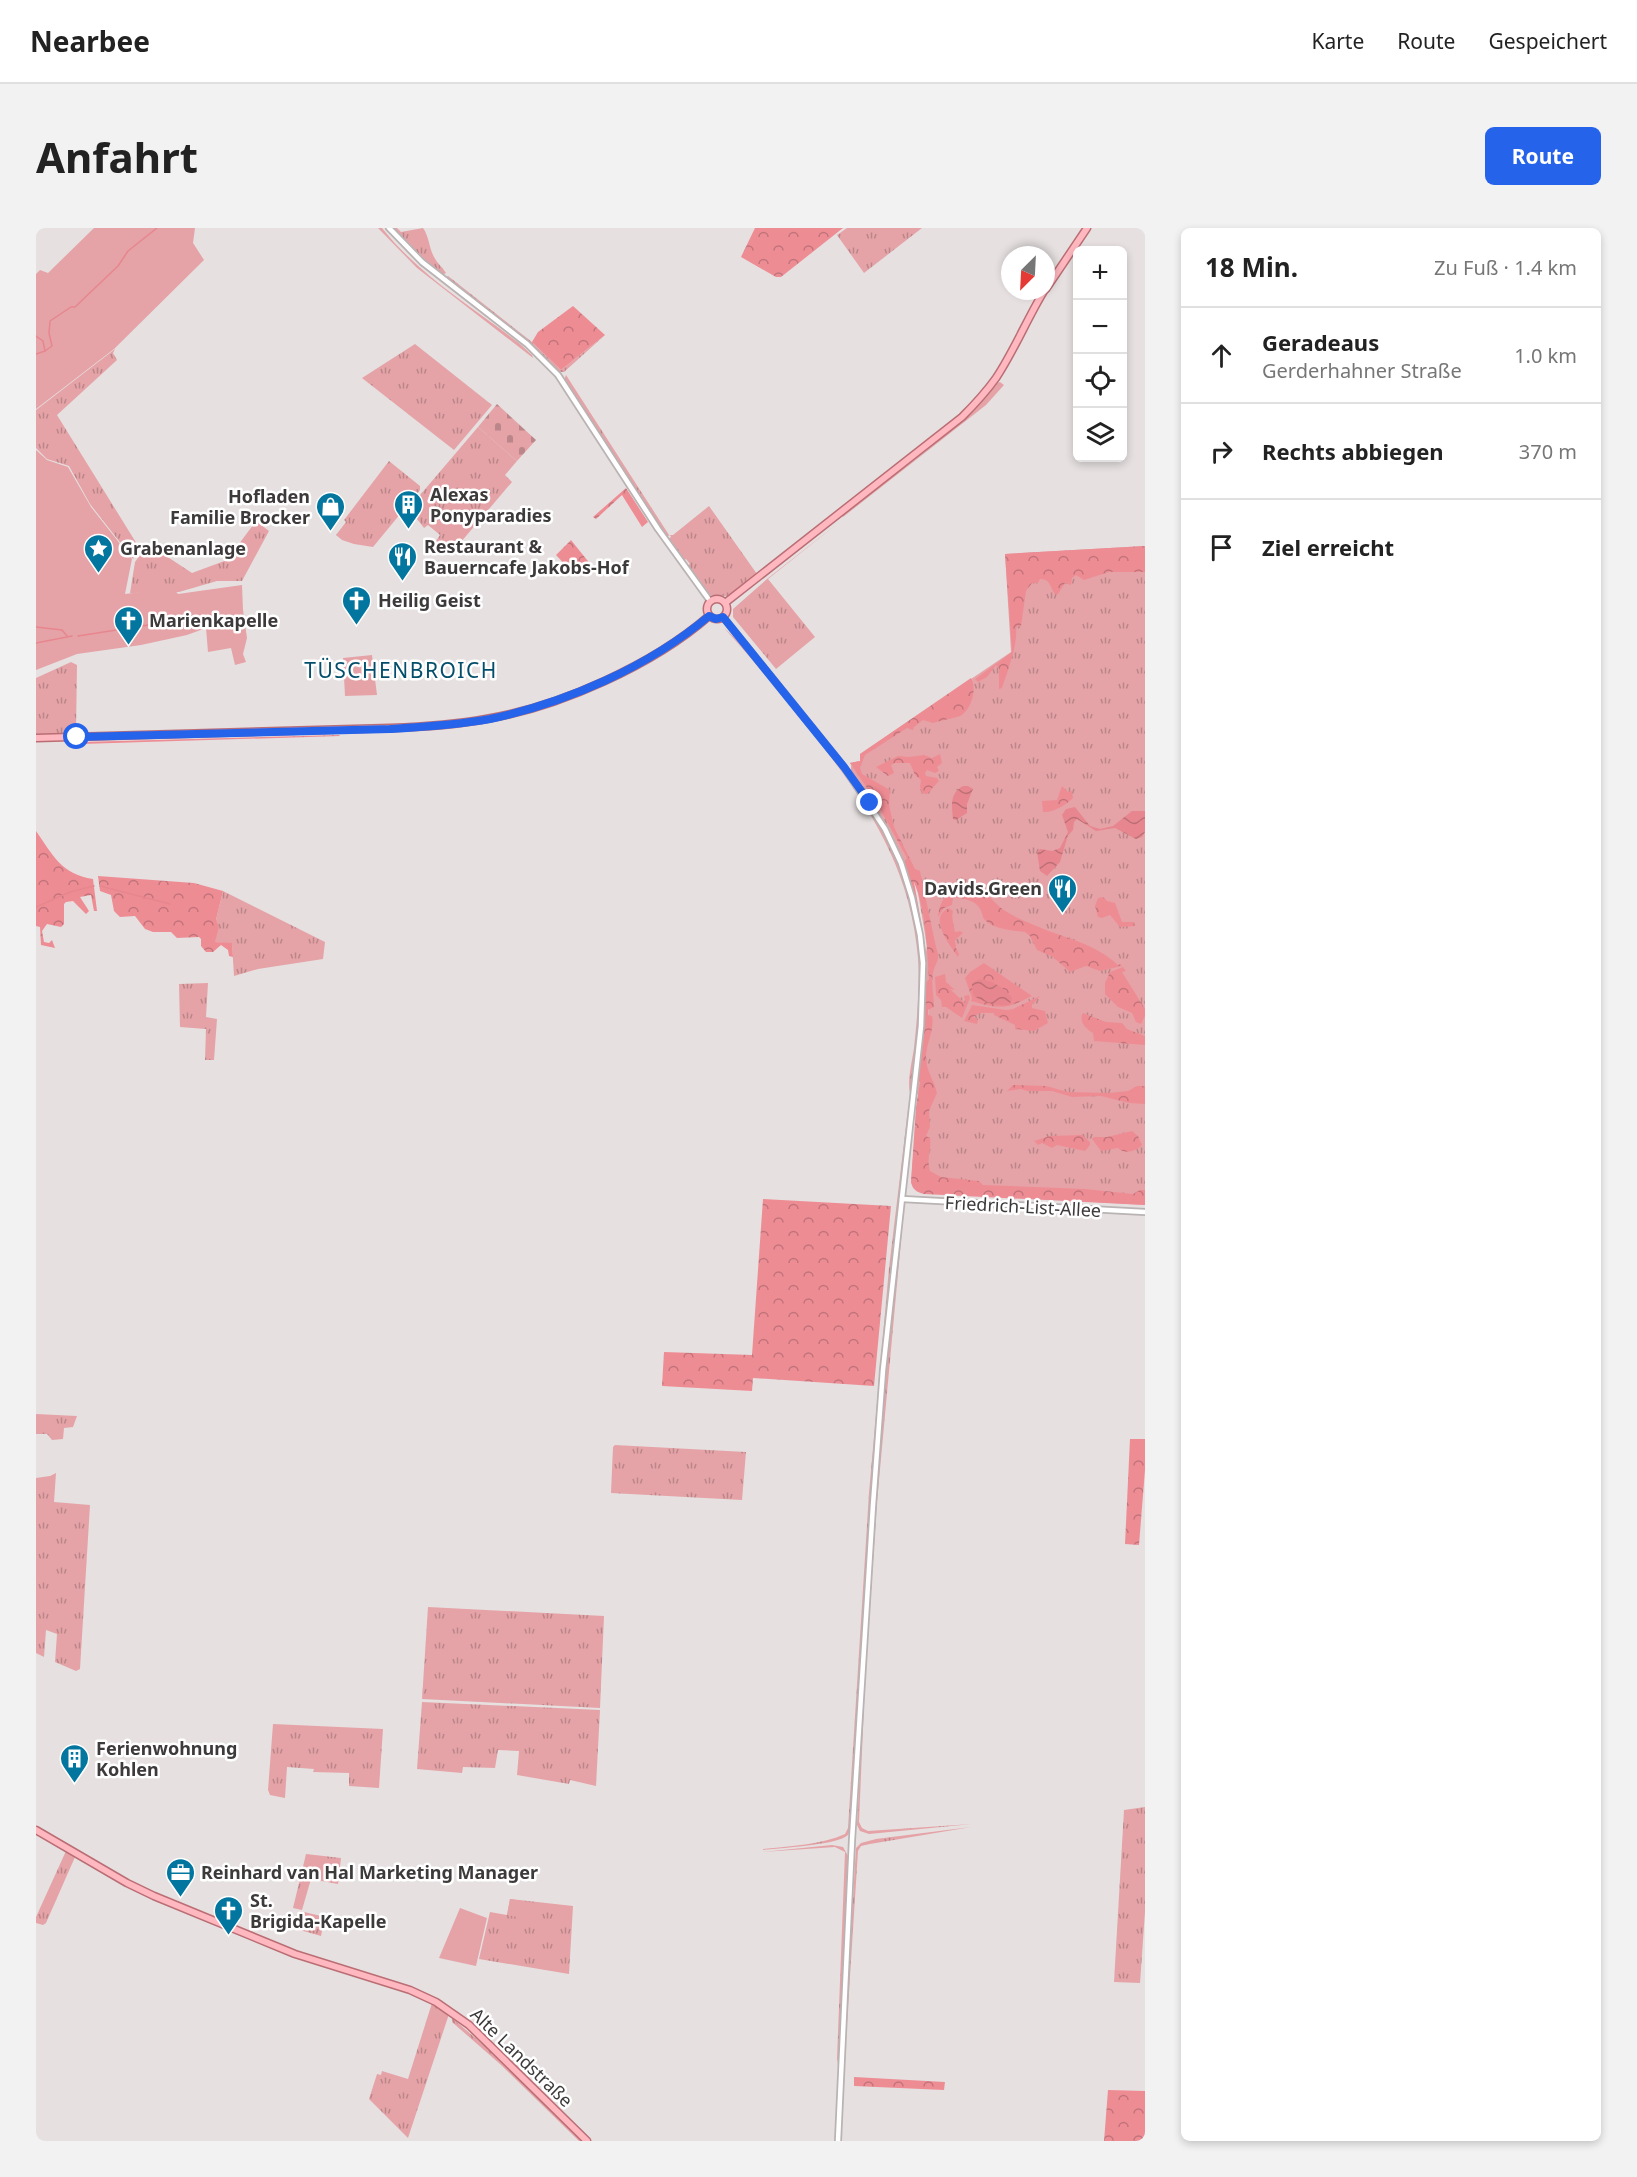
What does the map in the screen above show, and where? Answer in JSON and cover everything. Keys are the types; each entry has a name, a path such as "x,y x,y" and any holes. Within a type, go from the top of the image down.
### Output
{"main road":[{"path":"1055,275 1087,228"},
{"path":"725,603 962,417 996,378 1038,300"},
{"path":"717,598 725,603 727,610 723,617 716,619 709,616 706,608 710,601 717,598"},
{"path":"36,738 390,729 439,726 488,719 553,701 620,673 673,643 709,616"},
{"name":"Alte Landstraße","path":"36,1830 154,1896 306,1958 410,1990 436,2002 470,2025 587,2141"}],"street":[{"path":"389,228 422,262 521,339 558,375 658,529 710,601"},
{"path":"723,617 844,767 870,803 901,863 912,897 920,935 923,996 885,1359 873,1505 852,1840 838,2141"},
{"name":"Friedrich-List-Allee","path":"902,1199 1145,1212"}],"green space":[{"path":"94,228 195,228 193,243 204,260 114,349 36,409 36,274 40,270 48,273"},
{"path":"378,228 382,228 429,276 519,343 533,358 417,268"},
{"path":"393,228 401,232 423,228 434,257 446,273 441,276 409,248"},
{"path":"755,228 843,228 781,277 776,277 741,257"},
{"path":"847,228 922,228 864,273 837,235"},
{"path":"448,276 532,342 561,370 605,335 564,372 558,372 515,331 445,278"},
{"path":"573,306 605,335 561,370 532,342 538,332"},
{"path":"415,344 492,405 454,450 362,378"},
{"path":"115,349 113,353 117,360 57,415 140,549 133,559 90,504 69,466 47,459 36,448 36,410"},
{"path":"566,375 670,535 666,537 664,534 564,380"},
{"path":"1000,382 1004,385 986,405 843,517 842,515 943,437 980,402 996,383"},
{"path":"497,404 536,440 517,461 478,427"},
{"path":"478,427 517,461 505,475 512,482 449,556 436,541 440,535 428,525 424,528 409,508"},
{"path":"36,450 47,460 68,467 91,507 132,559 125,594 173,588 178,594 242,585 247,638 243,654 246,662 235,665 231,648 208,652 206,628 187,635 141,645 77,654 36,670"},
{"path":"389,461 420,486 420,490 373,547 342,540 336,535 346,522 344,520"},
{"path":"626,488 648,522 642,527 622,495 596,519 593,517"},
{"path":"709,506 757,574 728,596 710,595 687,566 690,564 686,559 683,561 668,539 670,535"},
{"path":"842,520 768,579 815,637 776,669 733,617 733,609 767,579"},
{"path":"256,521 269,531 242,581 217,581 179,592 130,593 135,562 148,544 192,573 227,560"},
{"path":"571,540 595,570 590,574 581,562 570,570 556,555"},
{"path":"1145,546 1145,1205 918,1192 913,1188 911,1182 918,1095 916,1092 917,1079 920,1083 928,1019 929,980 926,982 922,927 926,952 927,946 918,893 907,859 903,863 887,829 851,771 851,765 855,769 850,763 860,761 860,754 1011,652 1005,554"},
{"path":"1145,546 1145,572 1109,572 1084,580 1076,575 1072,578 1071,585 1065,583 1058,594 1055,594 1046,580 1040,579 1038,583 1032,583 1026,591 1021,626 1016,627 1014,649 1002,688 999,689 999,668 996,665 987,677 978,682 975,679 1012,652 1005,554"},
{"path":"724,628 766,672 849,777 874,814 901,872 910,901 920,963 915,1071 910,1093 909,1077 918,1003 918,958 905,890 893,859 862,801 843,773"},
{"path":"372,655 377,695 345,696 343,658"},
{"path":"71,662 77,665 76,731 72,735 36,736 36,678"},
{"path":"971,678 974,687 972,698 962,715 933,723 923,720 913,730 907,728 865,755 860,768 862,774 890,790 889,805 894,827 915,869 920,871 938,955 932,977 934,1007 928,1010 928,1015 932,1016 933,1021 926,1057 927,1067 937,1093 929,1111 930,1127 926,1136 930,1138 930,1171 941,1177 979,1181 983,1185 1085,1189 1133,1194 1145,1190 1145,1205 924,1194 917,1191 911,1182 916,1107 920,1083 917,1079 926,982 929,979 927,943 918,893 914,882 921,928 903,863 907,858 874,798 850,763 860,761 860,754"},
{"path":"340,736 81,744 81,742"},
{"path":"940,754 942,763 937,767 939,771 935,773 927,770 925,773 926,776 937,778 939,781 927,794 922,793 921,780 915,775 910,763 894,763 891,765 894,773 888,776 876,767 898,756 924,755 932,758"},
{"path":"1062,786 1068,792 1072,791 1073,798 1059,808 1043,812 1042,801 1057,800"},
{"path":"36,831 65,868 93,879 97,911 94,911 91,895 80,897 89,911 86,914 73,901 66,902 64,904 64,924 61,927 47,924 42,931 44,942 49,943 52,940 55,948 41,945 40,927 36,926"},
{"path":"98,876 194,883 223,891 216,920 219,927 215,942 232,943 233,957 229,956 228,950 221,945 213,952 206,952 201,946 199,937 177,938 171,932 153,932 145,929 135,916 120,917 114,911 111,895 100,891"},
{"path":"960,889 978,897 987,896 1014,916 1090,946 1122,966 1100,971 1086,966 1070,972 1053,957 1037,950 1030,936 1025,932 993,926 984,919 976,904 965,899 953,898 952,905 944,908 938,917 944,898"},
{"path":"223,891 325,942 323,959 258,969 234,976 232,944 215,942 216,920"},
{"path":"1103,897 1115,903 1122,922 1134,922 1135,926 1120,927 1110,915 1098,917 1095,906 1098,898"},
{"path":"949,908 953,911 955,932 963,933 955,940 958,957 946,939 940,924 943,912"},
{"path":"984,963 1032,996 1002,1007 971,1001 965,978"},
{"path":"1123,967 1126,971 1122,972 1145,1009 1145,1016 1141,1024 1136,1022 1132,1013 1118,1007 1105,994 1105,983 1110,972"},
{"path":"945,974 946,982 955,990 950,989 966,1004 964,996 969,995 970,998 962,1018 946,1007 942,1007 941,1000 936,995 935,977"},
{"path":"208,983 206,1017 217,1019 214,1060 205,1060 206,1029 180,1027 179,984"},
{"path":"1040,996 1032,1008 1045,1011 1048,1023 1034,1031 1015,1029 1015,1025 994,1013 980,1013 973,1017 978,1019 977,1024 964,1021 972,1005 1006,1010"},
{"path":"1083,1013 1106,1022 1122,1023 1127,1029 1145,1036 1145,1045 1094,1041 1093,1033 1082,1022"},
{"path":"1013,1085 1046,1086 1068,1092 1109,1093 1145,1086 1145,1104 1129,1103 1101,1096 1072,1097 1052,1091 1021,1089 1007,1091"},
{"path":"909,1101 875,1435 850,1829 849,1834 838,1840 763,1850 826,1841 845,1834 848,1828 869,1493 889,1268"},
{"path":"1132,1131 1138,1136 1142,1145 1130,1151 1118,1148 1101,1151 1092,1139 1094,1137 1107,1137"},
{"path":"1082,1135 1090,1142 1085,1151 1057,1145 1052,1148 1042,1143 1038,1145 1034,1141 1050,1136"},
{"path":"763,1199 891,1206 874,1386 753,1378 752,1391 662,1386 664,1352 752,1355"},
{"path":"904,1208 877,1502 865,1681 859,1822 862,1828 868,1831 972,1824 869,1834 860,1831 857,1825 865,1670 880,1439"},
{"path":"36,1414 77,1416 73,1427 64,1428 63,1439 52,1440 47,1434 36,1434"},
{"path":"1130,1439 1145,1439 1139,1545 1125,1544"},
{"path":"615,1445 746,1452 742,1500 611,1493 613,1447"},
{"path":"56,1473 54,1502 90,1505 80,1669 76,1671 55,1662 57,1634 46,1630 44,1657 36,1653 36,1478"},
{"path":"428,1607 604,1616 600,1708 422,1699"},
{"path":"422,1702 600,1710 596,1786 570,1780 569,1784 517,1775 519,1751 498,1750 495,1768 463,1767 462,1773 417,1769"},
{"path":"273,1724 383,1729 379,1788 349,1786 349,1773 313,1772 314,1769 287,1767 285,1798 270,1795 268,1790"},
{"path":"1145,1807 1145,1912 1140,1983 1114,1982 1124,1810"},
{"path":"971,1827 870,1844 861,1846 858,1851 843,2068 856,1848 861,1843 876,1839"},
{"path":"832,1845 843,1847 848,1856 839,2069 837,2059 845,1852 835,1847 761,1852"},
{"path":"66,1851 75,1857 46,1923 43,1925 36,1923 36,1917"},
{"path":"306,1854 341,1858 338,1884 311,1879 302,1910 293,1908"},
{"path":"510,1899 573,1906 569,1974 479,1959 490,1912 507,1915"},
{"path":"510,1899 536,1903 533,1920 507,1915"},
{"path":"460,1908 487,1918 476,1966 439,1958"},
{"path":"300,1911 325,1917 321,1936 293,1928 296,1915"},
{"path":"432,2003 449,2014 408,2138 369,2099 377,2074 381,2075 382,2071 408,2079"},
{"path":"452,2018 486,2047 582,2141 579,2141 500,2064 452,2022"},
{"path":"854,2077 945,2082 944,2090 854,2086"},
{"path":"1108,2090 1145,2091 1145,2141 1104,2141"}],"water":[{"path":"963,786 973,789 967,804 967,813 956,820 953,819 952,800 955,793"},
{"path":"1075,807 1090,826 1100,829 1113,826 1132,811 1145,811 1145,832 1142,837 1136,839 1115,828 1096,831 1077,819 1073,830 1068,835 1060,862 1047,876 1040,871 1037,852 1040,849 1052,851 1060,848 1068,832 1062,815 1066,809"},
{"path":"980,979 1002,988 1012,998 1010,1004 992,1004 974,996 972,983"}],"waterway":[{"path":"36,354 52,346 49,333 50,321 71,307 75,307 118,266 128,251 157,228"},
{"path":"36,336 43,341 45,351"},
{"path":"78,636 219,614"},
{"path":"36,627 62,630 67,636"},
{"path":"36,643 72,636"},
{"path":"36,907 70,892 94,886"},
{"path":"100,886 170,904"}],"place":[{"name":"Alexas Ponyparadies","path":"409,530"},
{"name":"Hofladen Familie Brocker","path":"331,532"},
{"name":"Grabenanlage","path":"99,574"},
{"name":"Restaurant & Bauerncafe Jakobs-Hof","path":"403,582"},
{"name":"Heilig Geist","path":"357,626"},
{"name":"Marienkapelle","path":"128,646"},
{"name":"Davids.Green","path":"1063,914"},
{"name":"Ferienwohnung Kohlen","path":"75,1784"},
{"name":"Reinhard van Hal Marketing Manager","path":"180,1898"},
{"name":"St. Brigida-Kapelle","path":"229,1936"}],"district":[{"name":"TÜSCHENBROICH","path":"401,670"}],"route":[{"path":"77,737 390,729 459,724 488,719 541,705 594,685 642,662 709,616 716,619 723,617 844,767 870,803"}]}
